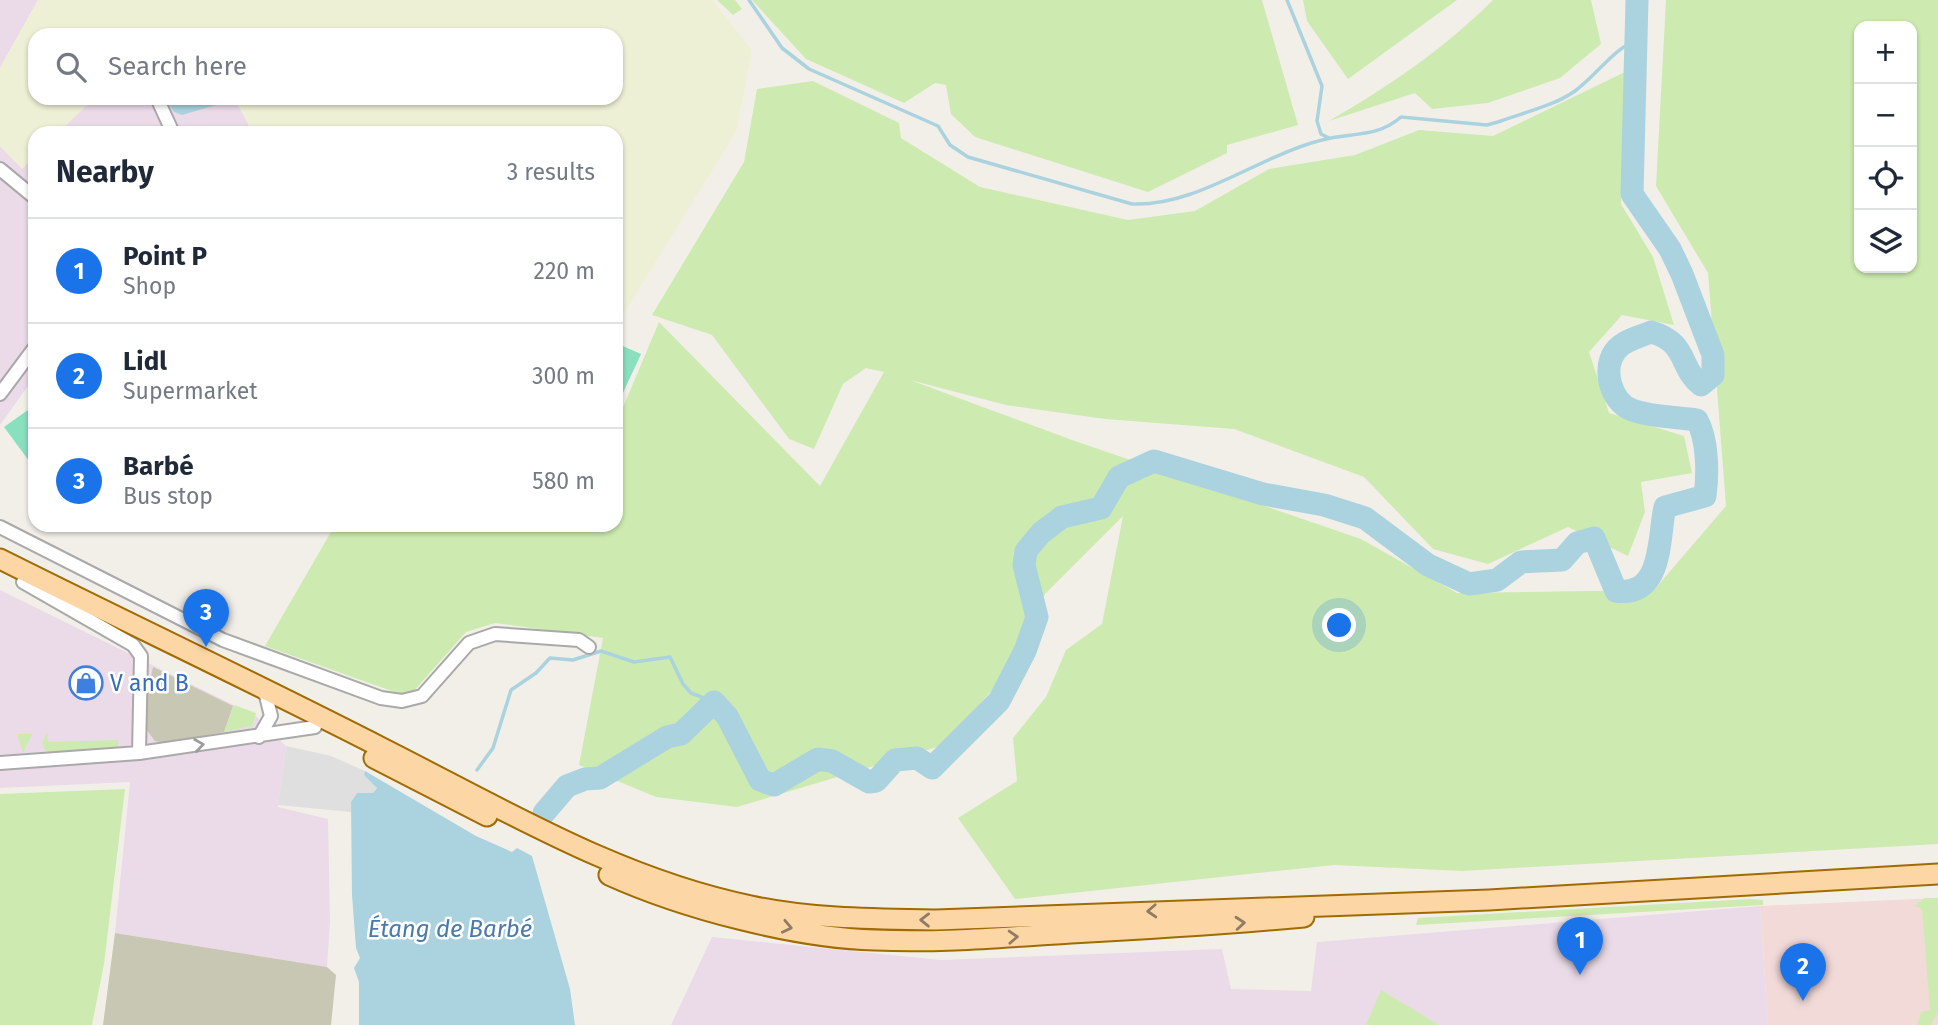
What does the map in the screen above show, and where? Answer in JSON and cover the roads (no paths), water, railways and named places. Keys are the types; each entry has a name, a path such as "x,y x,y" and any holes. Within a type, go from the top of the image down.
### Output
{"main road":[{"path":"0,559 259,686 579,849 685,889 752,906 872,919 936,920 1489,900 1938,874"},
{"path":"0,571 619,880 677,901 810,933 873,940 946,941 1217,925 1489,900"}],"street":[{"path":"160,105 170,126"},
{"path":"0,169 28,192"},
{"path":"0,394 28,356"},
{"path":"0,527 223,640 381,698 402,701 422,696 469,643 495,634 579,639 589,647"},
{"path":"23,582 133,645 141,656 139,753"},
{"path":"259,686 269,705 270,722 259,737"},
{"path":"0,763 139,753 315,727"}],"water":[{"path":"170,105 216,105 182,115 174,112"},
{"name":"Étang de Barbé","path":"365,771 476,836 512,852 517,848 532,856 570,989 575,1025 359,1025 359,982 354,968 360,958 356,948 352,895 351,802 357,793 373,793 377,788 364,775"}],"waterway":[{"path":"749,0 782,48 809,69 938,126 950,145 968,157 1132,204 1157,203 1182,197 1281,154 1331,138 1376,131 1401,117 1487,125 1498,122 1567,96 1620,49 1638,39"},
{"path":"1287,0 1322,86 1317,121 1321,134 1329,138"},
{"path":"544,813 567,786 585,779 600,778 667,737 681,734 714,702 727,716 760,780 774,785 818,759 832,761 869,782 876,781 895,760 917,758 932,768 999,701 1025,651 1037,617 1024,565 1026,551 1041,533 1062,517 1101,508 1119,477 1154,461 1263,494 1324,505 1365,518 1428,565 1469,584 1497,580 1521,562 1562,560 1577,543 1594,538 1616,591 1632,590 1643,585 1656,562 1665,507 1705,496 1705,447 1697,420 1647,414 1624,406 1613,392 1610,383 1612,356 1628,341 1651,332 1671,342 1701,385 1713,375 1713,355 1670,249 1632,194 1637,0"},
{"path":"477,770 493,748 511,690 536,673 550,658 573,660 601,651 634,662 670,657 683,684 691,693 714,702"}],"place":[{"name":"Barbé","path":"206,647"},
{"name":"V and B","path":"86,683"},
{"name":"Point P","path":"1580,975"},
{"name":"Lidl","path":"1803,1001"}]}
